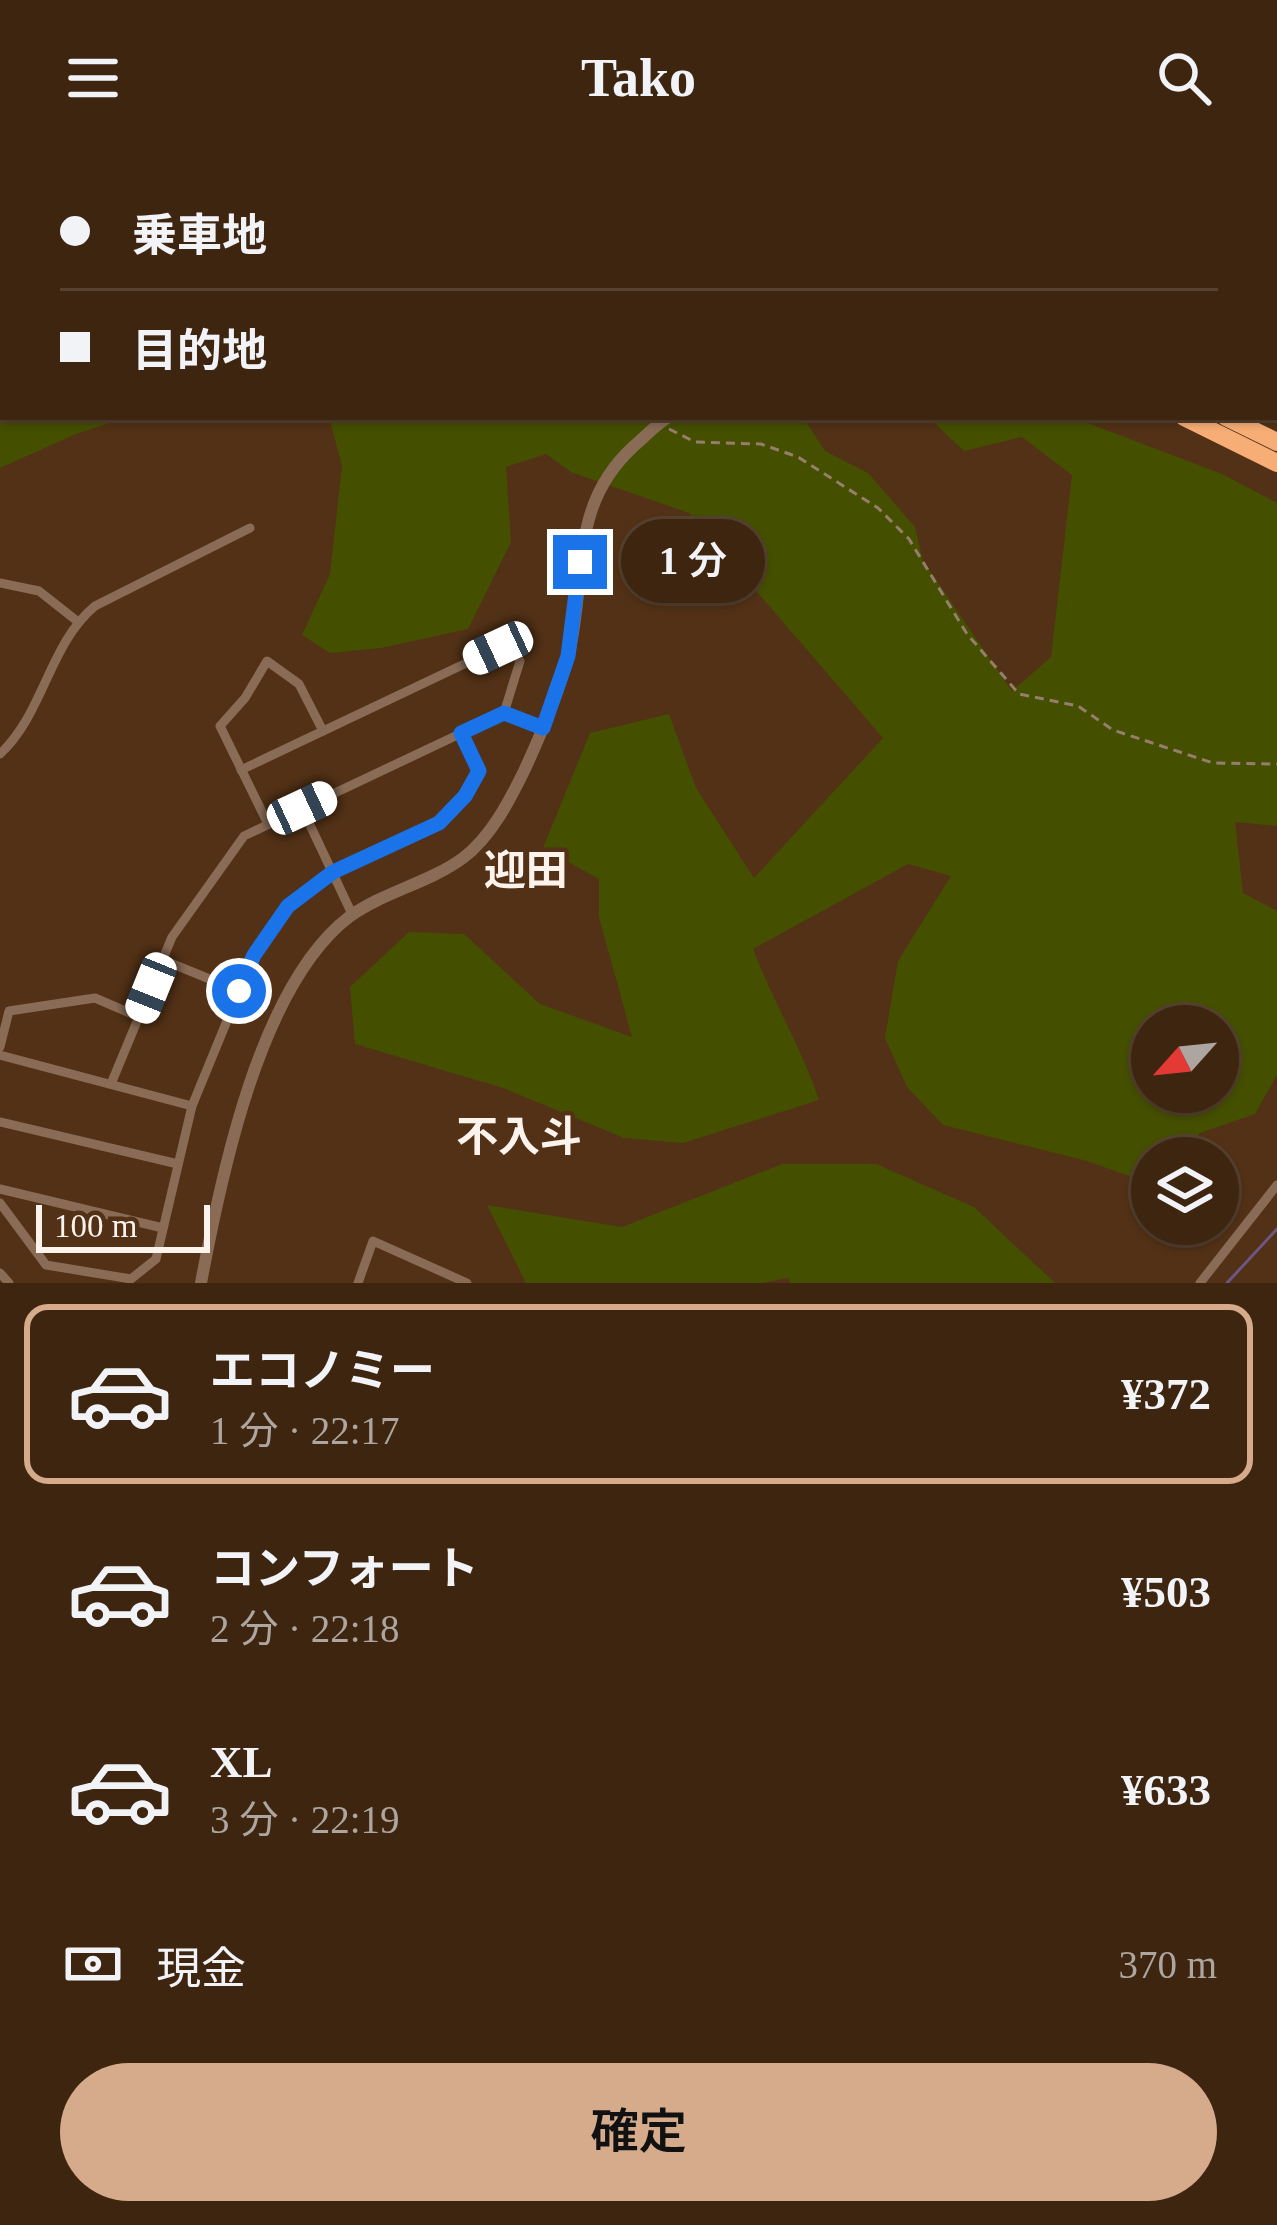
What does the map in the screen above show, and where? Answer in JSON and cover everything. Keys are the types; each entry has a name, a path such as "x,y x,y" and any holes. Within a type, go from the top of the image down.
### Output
{"highway":[{"path":"1190,420 1277,463"},
{"path":"1232,420 1277,442"}],"street":[{"path":"201,1283 240,1107 299,971 352,914 461,859 483,839 524,770 568,656 585,526 596,493 615,463 664,420"},
{"path":"0,754 29,720 77,621 95,606 250,528"},
{"path":"0,583 39,591 77,621"},
{"path":"242,770 498,648 516,654 520,661 504,713"},
{"path":"268,824 220,727 268,662 299,684 323,731"},
{"path":"112,1084 172,937 244,836 504,713 543,728"},
{"path":"0,1203 46,1265 131,1280 156,1258 192,1106 254,955 288,906 333,872 439,823 465,796 479,771 461,733"},
{"path":"302,808 352,914"},
{"path":"163,960 239,991"},
{"path":"140,1017 95,998 9,1011 0,1051 192,1106"},
{"path":"0,1122 178,1164"},
{"path":"1200,1283 1277,1185"},
{"path":"0,1189 164,1228"},
{"path":"358,1283 373,1241 466,1283"},
{"path":"0,1273 9,1283"}],"path":[{"path":"664,420 695,442 761,444 797,457 878,508 908,539 967,634 1018,694 1078,706 1113,730 1214,763 1277,764"}],"green space":[{"path":"0,420 119,420 76,434 0,468"},
{"path":"330,420 805,420 825,451 868,473 915,527 923,561 1012,691 1051,657 1072,475 1022,437 964,451 931,420 1080,420 1222,474 1277,503 1277,826 1235,822 1243,893 1277,911 1277,1075 1255,1114 1197,1137 1131,1137 1131,1177 943,1125 907,1087 885,1038 898,961 951,876 908,864 753,949 819,1100 683,1143 624,1138 503,1088 355,1044 350,987 409,932 464,934 540,1004 632,1037 599,917 599,879 543,848 590,733 669,714 696,788 754,878 883,738 689,513 571,472 546,454 506,467 511,542 468,629 381,648 330,653 302,635 330,574 342,466"},
{"path":"782,1164 876,1164 974,1207 1055,1283 791,1283 788,1278 762,1283 526,1283 487,1205 622,1227"}],"waterway":[{"path":"1227,1283 1277,1229"}],"district":[{"name":"迎田","path":"526,871"},
{"name":"不入斗","path":"519,1137"}],"route":[{"path":"239,991 254,955 288,906 333,872 439,823 465,796 479,771 461,733 504,713 543,728 568,656 580,562"}]}
